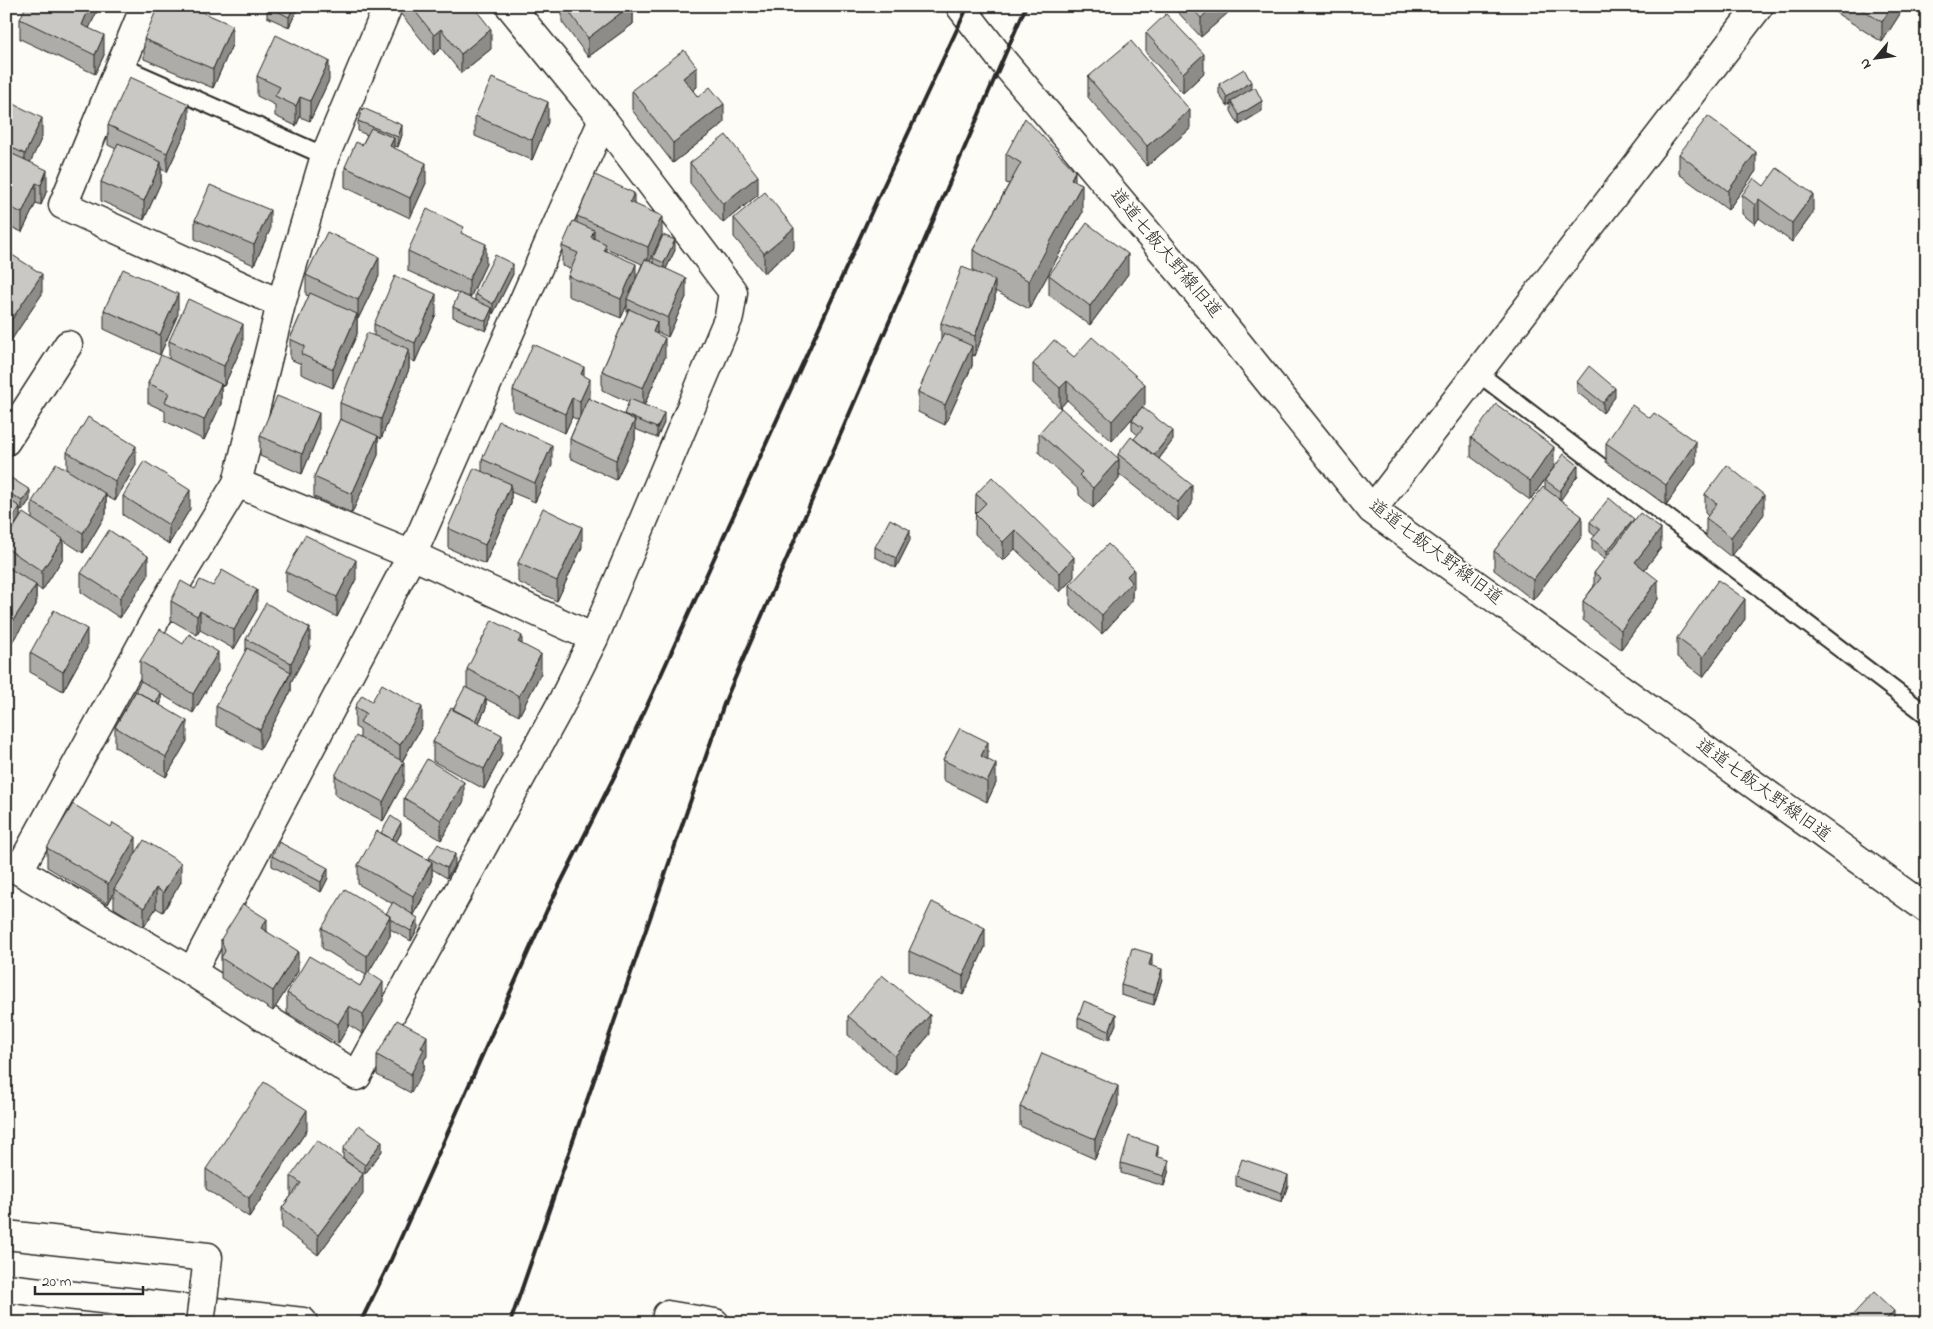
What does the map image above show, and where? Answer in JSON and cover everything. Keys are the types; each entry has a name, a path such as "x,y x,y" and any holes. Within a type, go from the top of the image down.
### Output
{"street":[{"path":"145,6 63,205 281,304"},
{"path":"388,6 324,156 281,304 237,483 165,602 13,867 192,972 357,1076 560,706 594,638 729,317 732,292 603,120 510,6"},
{"name":"道道七飯大野線旧道","path":"960,6 1002,60 1188,281 1372,510 1927,909"},
{"path":"1372,510 1759,6"},
{"path":"192,972 412,555 603,120"},
{"path":"6,442 68,345"},
{"path":"237,483 412,555 594,638"},
{"path":"6,1235 208,1257 200,1323"},
{"path":"6,1288 303,1322"},
{"path":"666,1323 667,1315 715,1323"}],"lane":[{"path":"121,66 324,156"},
{"path":"1478,373 1927,715"}],"building":[{"path":"26,6 90,6 82,25 104,35 95,55 20,19"},
{"path":"158,6 188,6 232,25 213,69 144,39"},
{"path":"267,6 294,6 289,17"},
{"path":"411,6 473,6 491,29 461,54 441,29 434,35"},
{"path":"565,6 630,6 588,38"},
{"path":"1190,6 1213,6 1201,18"},
{"path":"1856,6 1892,6 1882,22"},
{"path":"1166,14 1204,54 1183,73 1146,33"},
{"path":"276,35 329,61 310,101 300,97 296,106 275,96 280,87 257,76"},
{"path":"1131,41 1190,110 1147,146 1088,77"},
{"path":"684,50 697,67 683,78 698,97 710,87 724,104 673,143 632,90"},
{"path":"1244,69 1251,82 1227,97 1219,84"},
{"path":"130,77 189,104 167,153 108,125"},
{"path":"492,78 548,102 532,140 475,116"},
{"path":"1255,87 1262,101 1239,115 1231,101"},
{"path":"6,100 42,118 25,154 6,145"},
{"path":"363,108 402,125 398,137 358,121"},
{"path":"1708,116 1756,152 1728,191 1679,154"},
{"path":"1025,118 1075,171 1071,179 1082,184 1029,281 973,250 1021,163 1006,154"},
{"path":"371,128 394,138 390,146 426,163 410,198 345,167 356,142 362,145"},
{"path":"726,135 758,176 723,204 690,163"},
{"path":"118,143 161,162 144,201 101,182"},
{"path":"6,151 47,170 41,185 36,183 22,213 6,205"},
{"path":"1777,168 1813,194 1792,223 1759,199 1755,205 1742,195 1754,178 1764,186"},
{"path":"595,175 634,193 630,202 662,216 648,247 577,216"},
{"path":"210,185 270,210 254,245 195,220"},
{"path":"765,192 794,228 764,253 734,218"},
{"path":"427,209 464,227 461,233 486,244 469,280 408,251"},
{"path":"573,221 594,230 591,237 606,244 604,250 636,264 621,299 568,276 578,253 562,246"},
{"path":"1087,223 1128,254 1090,306 1049,275"},
{"path":"327,232 379,257 358,300 306,275"},
{"path":"663,235 675,240 664,263 653,258"},
{"path":"6,251 42,274 10,322 6,320"},
{"path":"495,255 513,264 493,304 475,294"},
{"path":"645,259 686,278 668,318 627,299"},
{"path":"962,267 995,280 975,336 941,323"},
{"path":"123,269 178,294 160,335 104,310"},
{"path":"395,276 436,294 415,343 374,324"},
{"path":"310,293 357,314 333,369 301,354 305,346 290,339"},
{"path":"459,293 492,308 486,321 453,307"},
{"path":"188,299 243,324 224,366 169,341"},
{"path":"629,309 657,322 653,332 665,338 643,388 602,371"},
{"path":"367,333 409,349 381,419 340,403"},
{"path":"944,333 972,346 945,405 918,392"},
{"path":"1092,337 1145,384 1112,421 1067,381 1060,388 1033,364 1054,340 1074,357"},
{"path":"533,344 584,367 581,374 590,379 580,401 572,398 565,414 513,390"},
{"path":"161,355 221,384 204,420 165,402 169,393 148,383"},
{"path":"1589,366 1615,388 1603,403 1577,382"},
{"path":"277,396 319,413 302,454 260,436"},
{"path":"588,398 635,420 616,460 570,439"},
{"path":"630,399 664,413 657,428 624,414"},
{"path":"1496,404 1554,447 1530,481 1471,438"},
{"path":"1632,405 1650,418 1654,413 1696,442 1666,485 1606,443"},
{"path":"1142,407 1173,431 1154,455 1134,439 1143,428 1132,420"},
{"path":"1061,408 1119,459 1093,488 1079,475 1082,472 1039,433"},
{"path":"88,417 136,446 115,481 67,452"},
{"path":"340,419 378,436 352,494 314,477"},
{"path":"499,421 552,445 535,483 482,459"},
{"path":"1131,437 1192,485 1178,502 1118,454"},
{"path":"1564,454 1578,465 1560,491 1545,480"},
{"path":"144,461 190,490 169,525 123,496"},
{"path":"56,463 106,494 83,533 32,502"},
{"path":"1727,465 1764,495 1731,537 1706,518 1717,504 1705,494"},
{"path":"474,468 511,484 485,545 448,528"},
{"path":"8,476 30,490 22,501 6,491 6,479"},
{"path":"992,477 1074,557 1060,573 1015,530 1003,542 975,514 986,503 976,494"},
{"path":"1543,487 1582,516 1533,580 1494,551"},
{"path":"6,498 20,507 6,528"},
{"path":"1609,498 1634,519 1607,551 1592,539 1600,530 1590,522"},
{"path":"543,508 582,527 557,581 518,563"},
{"path":"23,513 63,539 42,571 6,548 6,540"},
{"path":"1640,513 1661,529 1635,562 1658,580 1621,630 1583,601 1601,578 1594,573"},
{"path":"890,519 910,530 896,558 875,547"},
{"path":"109,530 148,556 120,598 81,573"},
{"path":"305,535 356,560 337,597 286,572"},
{"path":"1108,544 1134,569 1127,576 1132,582 1102,615 1070,585"},
{"path":"6,566 36,585 12,622 6,619"},
{"path":"222,570 257,590 234,630 200,611 197,616 171,601 181,581 195,589 200,580 213,586"},
{"path":"1718,580 1745,599 1703,657 1677,638"},
{"path":"266,603 310,628 291,663 246,639"},
{"path":"54,610 87,629 63,672 30,653"},
{"path":"492,620 522,636 518,642 541,654 519,696 467,669"},
{"path":"160,629 183,644 189,634 218,652 193,694 140,661"},
{"path":"247,648 291,672 260,730 216,706"},
{"path":"141,681 161,693 156,703 135,691"},
{"path":"382,684 422,707 400,745 360,722 366,713 355,707 362,695 372,701"},
{"path":"465,687 486,698 475,721 453,710"},
{"path":"136,691 187,721 166,757 115,727"},
{"path":"451,708 502,735 484,769 433,742"},
{"path":"960,728 988,742 981,756 996,764 987,782 943,760"},
{"path":"356,736 404,762 383,802 335,776"},
{"path":"427,759 464,782 441,820 404,798"},
{"path":"73,804 111,827 113,823 136,837 108,884 47,848"},
{"path":"391,816 401,823 392,839 381,833"},
{"path":"377,831 432,862 413,896 358,865"},
{"path":"144,840 181,863 163,893 156,888 144,908 114,889"},
{"path":"279,842 328,868 321,882 272,856"},
{"path":"438,844 455,854 447,868 429,858"},
{"path":"345,889 390,916 367,956 322,928"},
{"path":"393,902 418,918 411,931 390,919 390,916 386,914"},
{"path":"932,902 985,928 963,976 909,951"},
{"path":"243,904 267,919 261,928 298,951 273,991 221,958 225,951 221,939"},
{"path":"1132,948 1152,954 1149,965 1162,969 1154,995 1121,985"},
{"path":"309,956 360,986 368,972 383,982 363,1014 349,1006 338,1024 287,993"},
{"path":"882,975 930,1015 895,1056 848,1016"},
{"path":"1084,1001 1116,1014 1109,1031 1078,1018"},
{"path":"397,1020 427,1036 421,1048 424,1049 411,1074 377,1055"},
{"path":"1042,1053 1118,1086 1095,1139 1020,1107"},
{"path":"264,1082 307,1110 249,1198 206,1169"},
{"path":"359,1125 382,1141 365,1165 343,1149"},
{"path":"1129,1136 1158,1146 1156,1156 1169,1160 1164,1176 1121,1163"},
{"path":"317,1140 363,1174 318,1235 282,1208 301,1183 291,1176"},
{"path":"1242,1159 1288,1175 1282,1193 1236,1176"},
{"path":"1874,1292 1894,1311 1883,1323 1845,1323"}],"railway":[{"path":"360,1323 390,1262 547,910 620,765 876,202 968,6"},
{"path":"510,1323 725,701 1026,6"}]}
